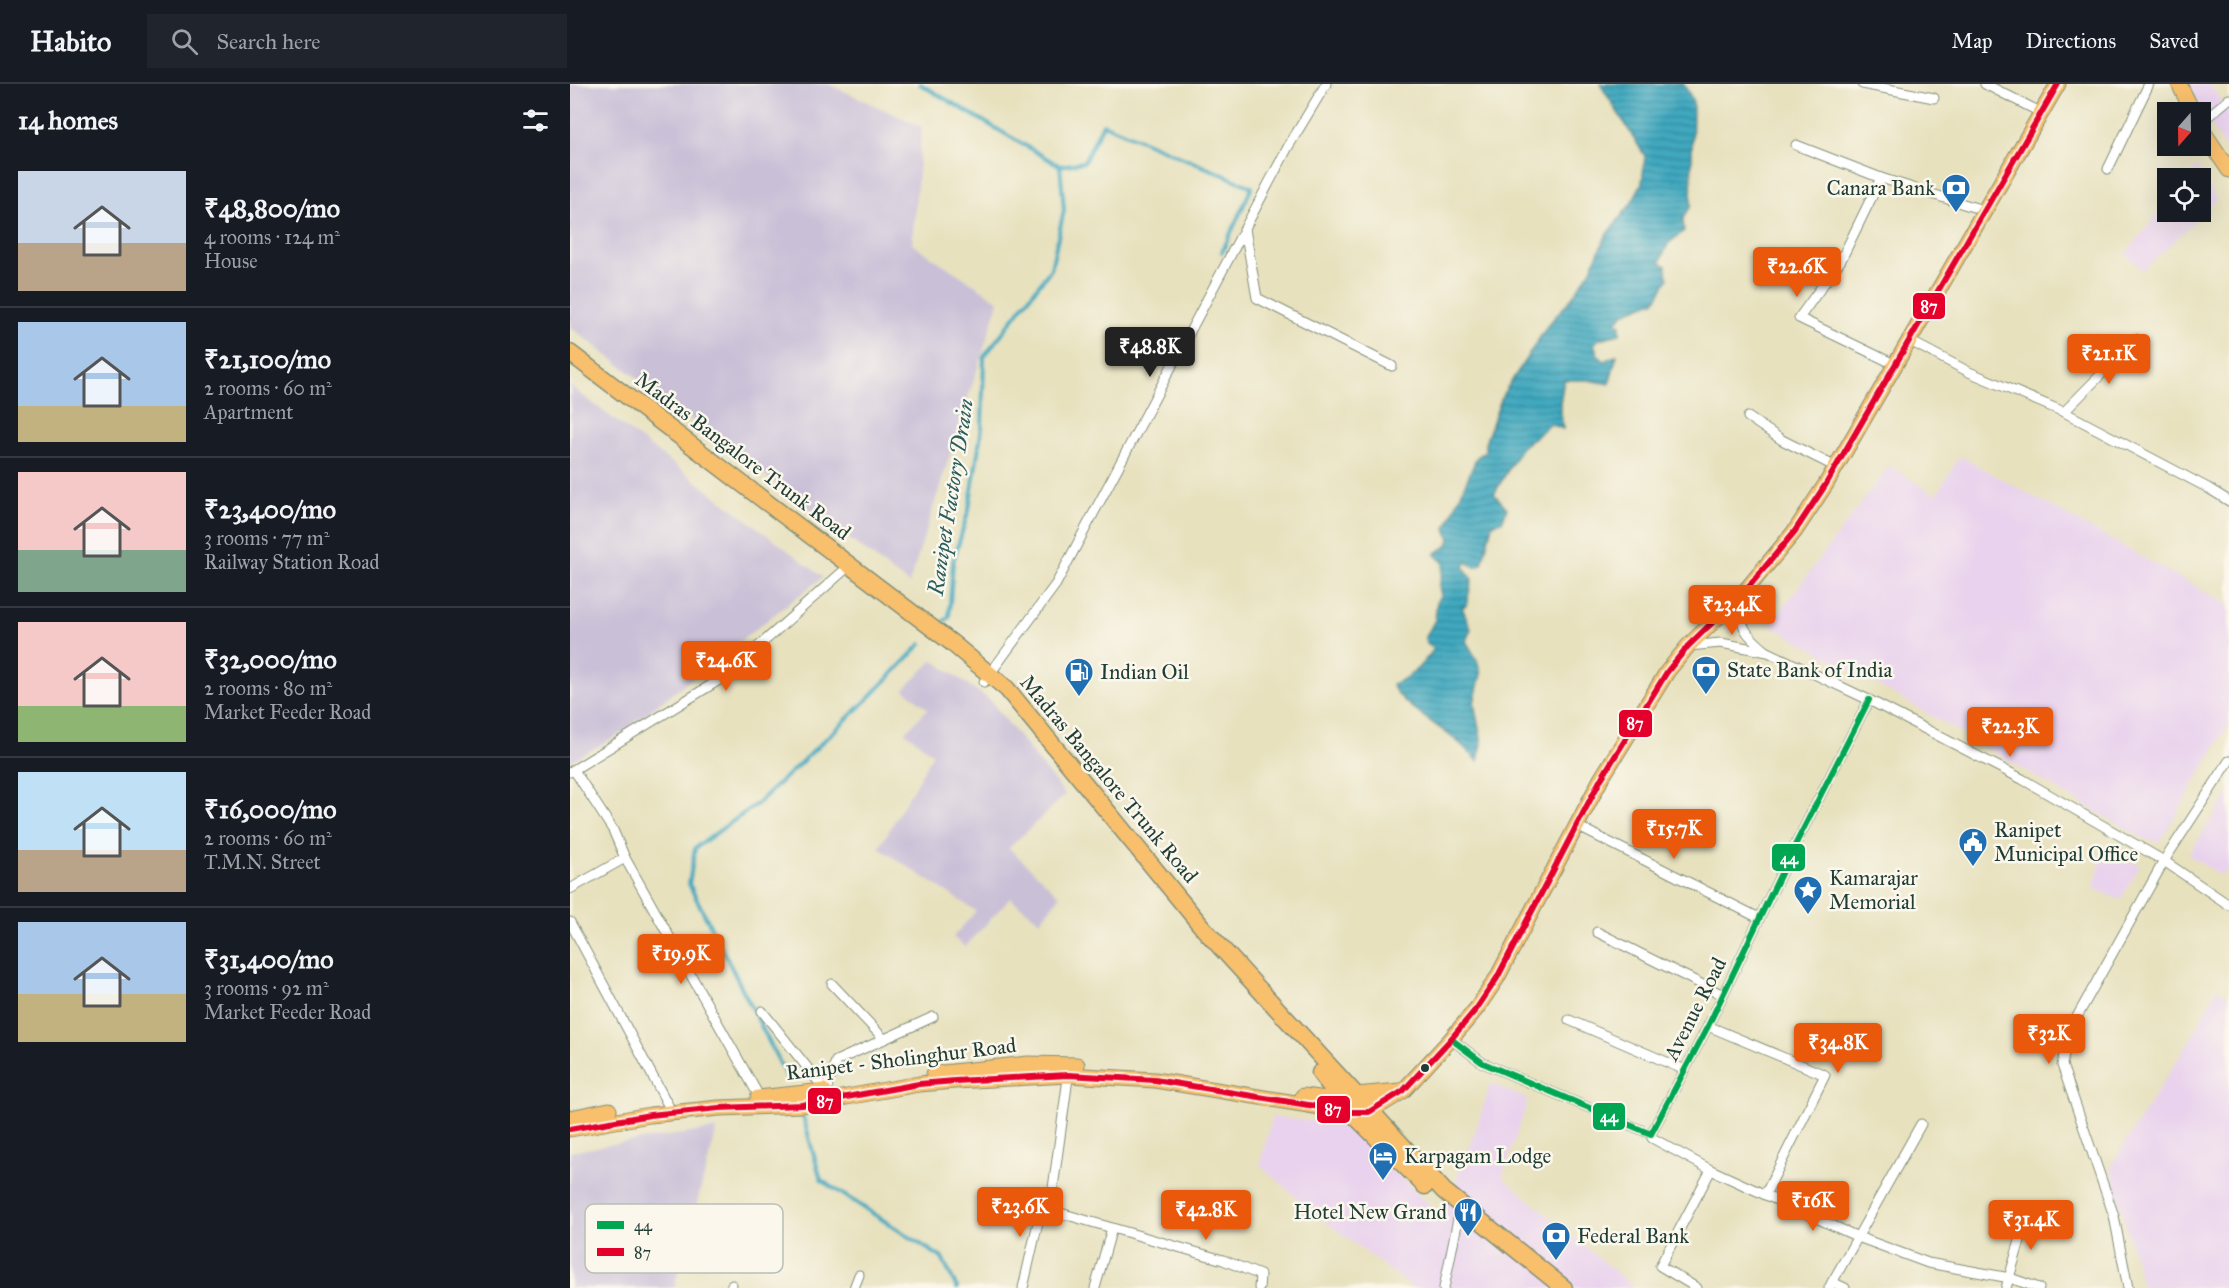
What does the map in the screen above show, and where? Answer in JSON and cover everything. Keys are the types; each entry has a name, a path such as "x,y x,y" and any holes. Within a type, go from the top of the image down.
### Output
{"highway":[{"name":"Madras Bangalore Trunk Road","path":"570,353 988,679 1007,689 1350,1103 1370,1112 1459,1210 1548,1288"},
{"path":"570,363 845,569"},
{"path":"1350,1103 1459,1210"},
{"name":"Madras Bangalore Trunk Road","path":"1459,1210 1564,1288"}],"main road":[{"path":"1370,1112 1403,1091 1477,1008 1497,978 1601,779 1661,681 1688,646 1740,598 1795,531 1836,467 2058,84"},
{"path":"2179,84 2188,102"},
{"path":"2211,142 2229,170"},
{"name":"Ranipet - Sholinghur Road","path":"570,1118 610,1110 668,1105 760,1098 791,1101 826,1091 954,1070 1028,1064 1069,1070"},
{"path":"570,1129 650,1115 791,1101 919,1084 1069,1070 1350,1103 1403,1091"}],"street":[{"path":"988,679 1056,584 1288,147 1326,84"},
{"path":"1862,84 1934,98"},
{"path":"1985,84 2042,113"},
{"path":"2108,169 2149,84"},
{"path":"2211,115 2229,99"},
{"path":"1797,145 1881,178 1986,211"},
{"path":"1881,178 1841,260 1800,318 1896,364"},
{"path":"1245,229 1257,298 1392,366"},
{"path":"2064,412 2136,339"},
{"path":"1910,341 1969,372 2064,412 2229,501"},
{"path":"1748,417 1782,440 1836,467"},
{"path":"760,1098 625,858 613,830 572,771 723,677 845,569"},
{"path":"1740,598 1742,625 1748,636 1768,652 1869,700 2022,779 2164,861 2229,905"},
{"path":"1688,646 1721,643 1768,652"},
{"name":"Avenue Road","path":"1650,1134 1708,1026 1869,700"},
{"path":"2128,1288 2114,1216 2062,1065 2068,1033 2164,861 2229,761"},
{"path":"1576,826 1760,918"},
{"path":"570,889 625,858"},
{"path":"570,922 668,1105"},
{"path":"1597,932 1723,995"},
{"path":"832,984 884,1040"},
{"path":"762,1011 826,1091"},
{"path":"826,1091 836,1061 933,1017"},
{"path":"1569,1020 1685,1070"},
{"path":"1708,1026 1825,1075 1765,1195"},
{"path":"1451,1039 1483,1063 1650,1134 1652,1138 1711,1170 1858,1237 1928,1263 2010,1278 2039,1288"},
{"path":"1023,1288 1039,1218 1050,1210 1069,1070"},
{"path":"1845,1288 1830,1285 1921,1124"},
{"path":"1697,1288 1659,1266 1711,1170"},
{"path":"2006,1288 2030,1207"},
{"path":"1050,1210 1223,1260 1260,1275 1259,1288"},
{"path":"1444,1288 1459,1210"},
{"path":"1095,1288 1112,1228"},
{"path":"854,1288 860,1275"}],"shaded area":[{"path":"570,84 828,84 922,127 912,244 999,301 909,584 570,327"},
{"path":"2187,84 2209,84 2229,110 2229,156 2211,125 2211,102 2198,102"},
{"path":"2211,190 2217,200 2211,206"},
{"path":"2157,215 2157,222 2194,222 2143,270 2125,254"},
{"path":"570,386 823,577 620,734 570,762"},
{"path":"1960,456 2229,605 2229,724 2160,842 2147,840 2089,808 1901,698 1770,625 1889,466 1936,495"},
{"path":"933,660 990,700 1065,795 1009,848 1060,896 1040,921 1010,898 965,947 953,937 976,911 879,848 933,754 905,732 928,709 904,689"},
{"path":"2229,793 2229,866 2222,876 2188,855"},
{"path":"2105,848 2140,866 2120,900 2093,888"},
{"path":"2217,988 2229,997 2229,1288 2174,1288 2173,1286 2143,1288 2110,1167 2194,1033"},
{"path":"1491,1083 1528,1100 1502,1177 1635,1288 1413,1288 1313,1212 1260,1165 1272,1117 1346,1125 1441,1216 1471,1144"},
{"path":"717,1129 697,1204 585,1204 585,1273 678,1273 674,1288 570,1288 570,1152"}],"water":[{"path":"1600,84 1684,84 1693,102 1691,206 1683,218 1684,231 1668,244 1660,262 1666,266 1668,279 1656,300 1626,312 1616,321 1620,324 1620,334 1599,339 1594,344 1598,355 1604,361 1617,355 1609,384 1588,380 1564,380 1560,403 1563,429 1551,424 1521,448 1494,494 1507,508 1503,520 1492,525 1482,564 1475,567 1466,562 1464,567 1472,580 1466,606 1462,607 1471,629 1466,641 1477,660 1481,674 1474,703 1482,743 1478,761 1457,741 1402,699 1392,684 1416,670 1434,649 1425,638 1435,620 1437,601 1441,594 1439,588 1444,563 1436,556 1436,553 1448,545 1450,539 1446,528 1477,457 1485,452 1485,443 1503,394 1548,325 1570,300 1590,271 1607,234 1630,205 1642,183 1645,156"}],"waterway":[{"name":"Ranipet Factory Drain","path":"920,84 1060,166 1064,210 1051,269 984,357 982,427 969,509 953,562 949,617 944,621"},
{"path":"1060,166 1084,162 1103,124 1252,187 1222,252"},
{"name":"Ranipet Factory Drain","path":"788,1079 689,884 695,848 757,804 869,698 921,644"},
{"name":"Ranipet Factory Drain","path":"802,1113 821,1180 942,1258 957,1288"}],"transit line":[{"name":"87","path":"570,1129 650,1115 719,1108 802,1105 919,1084 1068,1075 1155,1080 1351,1112 1369,1112 1403,1091 1477,1008 1497,978 1601,779 1667,672 1688,646 1746,590 1795,531 1826,484 2058,84"},
{"name":"44","path":"1451,1039 1483,1063 1651,1134 1708,1026 1787,861 1869,700"}],"place":[{"name":"Canara Bank","path":"1956,214"},
{"name":"State Bank of India","path":"1706,696"},
{"name":"Indian Oil","path":"1079,698"},
{"name":"Ranipet Municipal Office","path":"1973,868"},
{"name":"Kamarajar Memorial","path":"1808,916"},
{"name":"Karpagam Lodge","path":"1383,1182"},
{"name":"Hotel New Grand","path":"1468,1238"},
{"name":"Federal Bank","path":"1556,1262"}]}
